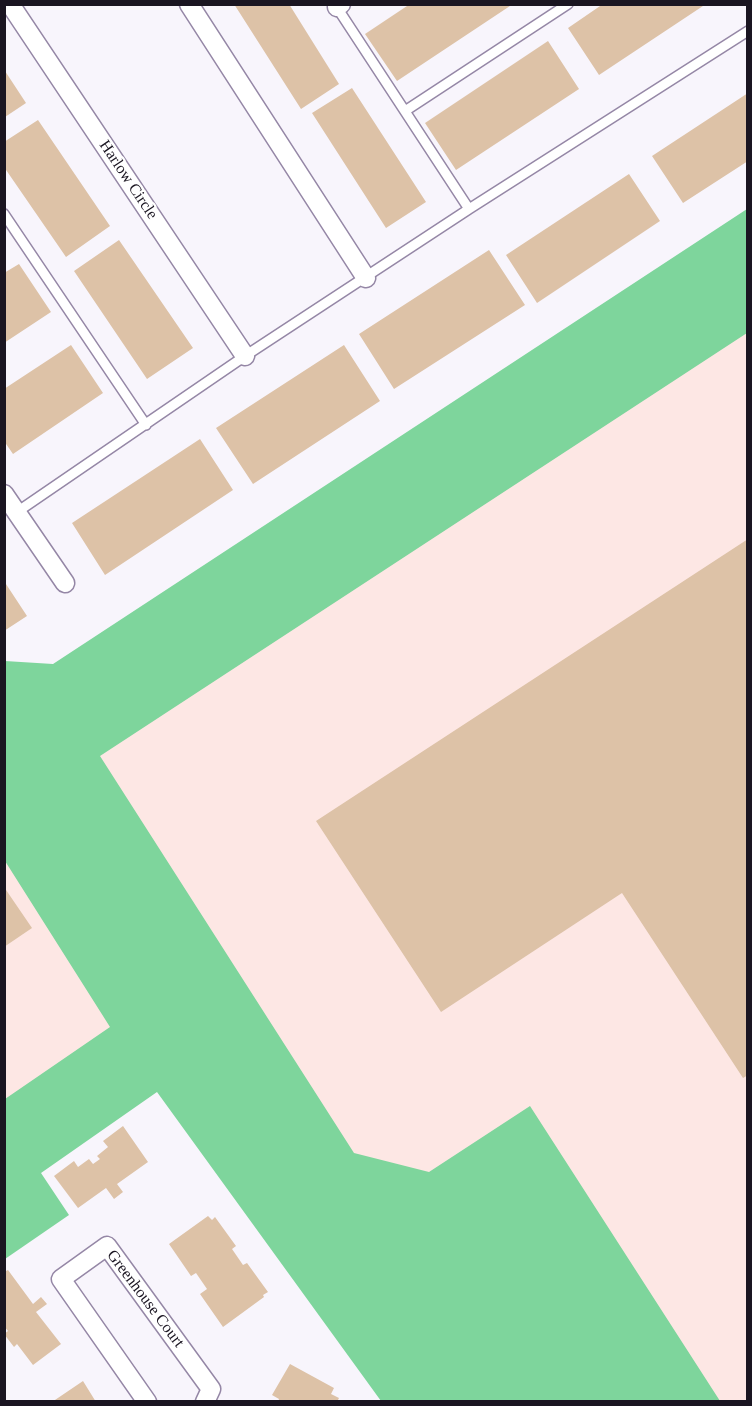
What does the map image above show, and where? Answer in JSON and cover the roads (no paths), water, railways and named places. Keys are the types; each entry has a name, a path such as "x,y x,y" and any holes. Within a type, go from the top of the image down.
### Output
{"street":[{"name":"Harlow Circle","path":"10,4 245,356"},
{"path":"189,4 366,278"},
{"path":"4,494 65,583"},
{"name":"Greenhouse Court","path":"147,1401 61,1279 107,1246 211,1389 205,1401"}],"lane":[{"path":"405,111 568,4"},
{"path":"338,5 469,209"},
{"path":"17,512 245,356 747,31"},
{"path":"6,220 146,425"}]}
